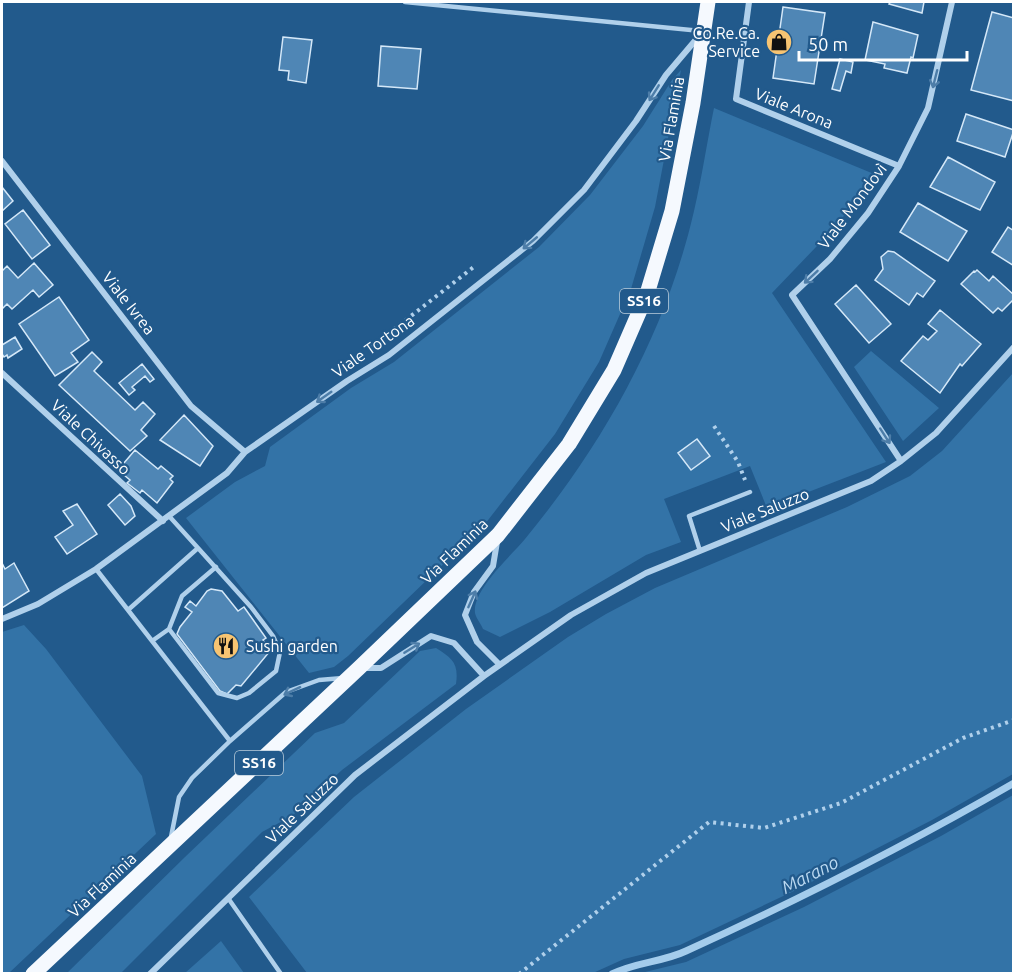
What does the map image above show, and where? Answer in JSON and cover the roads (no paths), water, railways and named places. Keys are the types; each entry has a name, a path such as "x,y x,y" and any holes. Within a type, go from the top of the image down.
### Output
{"main road":[{"name":"Via Flaminia","path":"33,974 498,535 569,444 614,370 647,294 672,211 693,103 708,2"}],"street":[{"name":"Viale Arona","path":"749,2 736,99 899,166"},
{"name":"Viale Mondovì","path":"901,461 792,295 830,259 853,232 899,166 928,108 952,2"},
{"name":"Viale Tortona","path":"2,619 38,604 96,569 227,473 245,452 346,381 389,355 533,241 584,190 636,122 666,75 704,31"},
{"name":"Viale Ivrea","path":"2,160 191,406 245,452"},
{"name":"Viale Saluzzo","path":"150,974 355,775 500,664 580,610 646,573 871,481 936,433 1014,347"},
{"name":"Viale Chivasso","path":"2,373 163,521"},
{"path":"498,535 493,566 474,592 465,615 477,642 500,664"},
{"path":"354,673 381,668 431,636 454,643 484,676"}],"lane":[{"path":"405,2 704,31"},
{"path":"700,551 688,516 750,492"},
{"path":"169,516 251,607 273,636 280,652 276,670 249,693 237,698 218,693 169,629"},
{"path":"128,610 198,548"},
{"path":"152,641 169,629 182,596 216,567"},
{"path":"96,569 230,741"},
{"path":"128,620 133,616"},
{"path":"151,651 157,647"},
{"path":"170,847 179,797 192,778 230,741 286,692 319,680 354,673"},
{"path":"177,685 179,675"},
{"path":"228,898 281,974"}],"waterway":[{"name":"Marano","path":"612,974 677,955 769,912 893,850 1014,783"}],"place":[{"name":"Co.Re.Ca. Service","path":"779,42"},
{"name":"Sushi garden","path":"226,646"}]}
